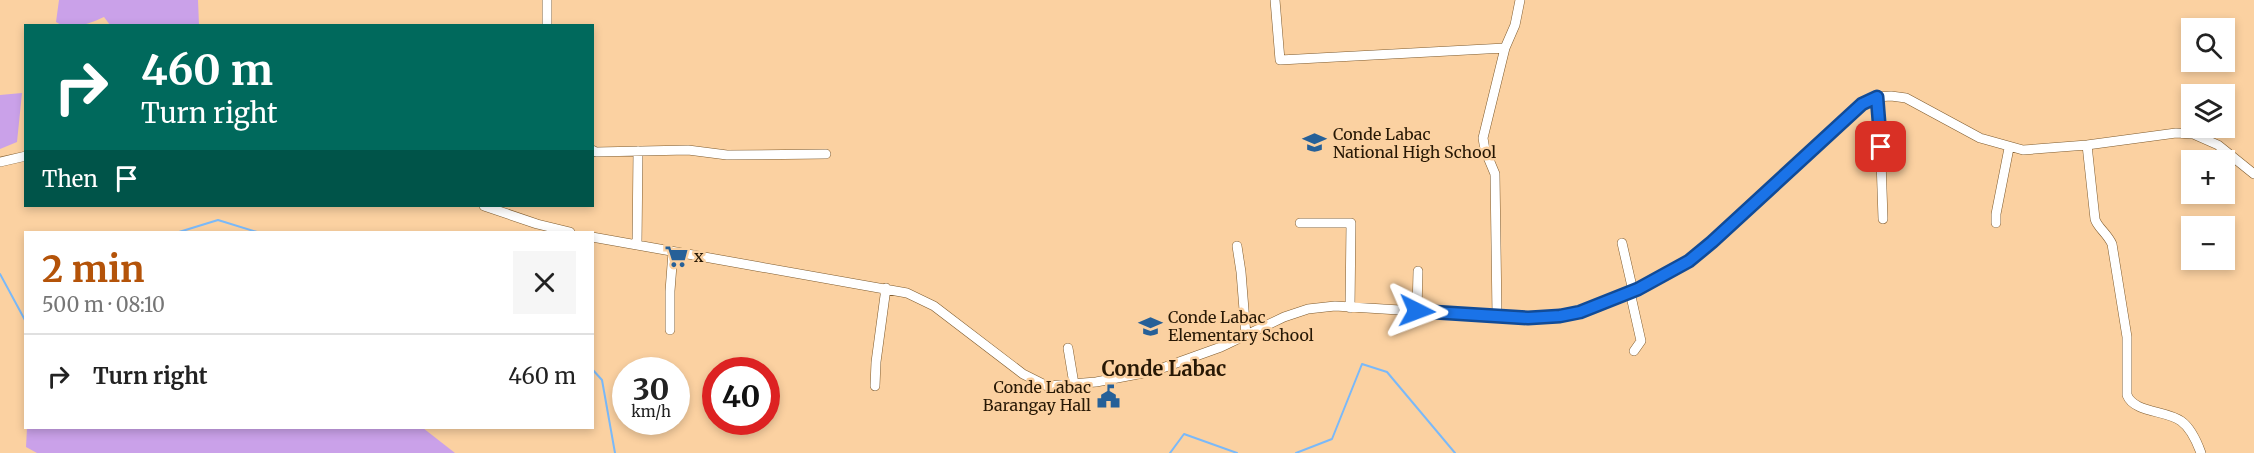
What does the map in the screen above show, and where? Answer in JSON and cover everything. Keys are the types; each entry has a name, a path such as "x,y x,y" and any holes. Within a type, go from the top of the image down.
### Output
{"street":[{"path":"547,0 548,24"},
{"path":"1275,0 1280,60 1505,48"},
{"path":"1497,315 1495,174 1485,150 1483,138 1505,48 1515,25 1520,0"},
{"path":"1877,97 1882,219"},
{"path":"594,237 907,292 934,306 1001,358 1034,381 1047,386 1154,371 1200,355 1284,317 1308,309 1335,306 1528,318 1580,312 1632,292 1689,261 1862,104 1877,97 1905,98 1970,134 2009,148 2023,150 2086,145 2176,133 2193,134 2218,145 2254,174"},
{"path":"2086,145 2096,225 2105,231 2112,244 2127,337 2129,402 2182,421 2196,440 2201,453"},
{"path":"1996,223 2009,148"},
{"path":"594,151 688,150 727,154 826,154"},
{"path":"637,245 638,151"},
{"path":"0,162 24,156"},
{"path":"487,207 566,231"},
{"path":"1300,223 1351,223 1350,308"},
{"path":"532,231 537,224"},
{"path":"1622,243 1641,341 1634,351"},
{"path":"1237,246 1246,335"},
{"path":"670,330 673,252"},
{"path":"1417,311 1418,271"},
{"path":"875,386 885,288"},
{"path":"1068,348 1074,384"}],"shaded area":[{"path":"59,0 198,0 199,24 109,24 104,17 86,24 56,22"},
{"path":"22,93 17,142 0,149 0,95"},
{"path":"27,429 424,429 455,453 37,453 26,447"}],"waterway":[{"path":"182,231 218,220 254,231"},
{"path":"0,274 24,318"},
{"path":"1296,453 1332,439 1362,364 1387,372 1455,453"},
{"path":"594,371 602,380 615,453"},
{"path":"1170,453 1184,434 1237,453"}],"place":[{"name":"Conde Labac National High School","path":"1315,143"},
{"name":"x","path":"676,256"},
{"name":"Conde Labac Elementary School","path":"1150,326"},
{"name":"Conde Labac Barangay Hall","path":"1109,396"}],"district":[{"name":"Conde Labac","path":"1164,369"}],"route":[{"path":"1417,311 1528,318 1580,312 1638,289 1689,261 1862,104 1877,97 1881,147"}]}
